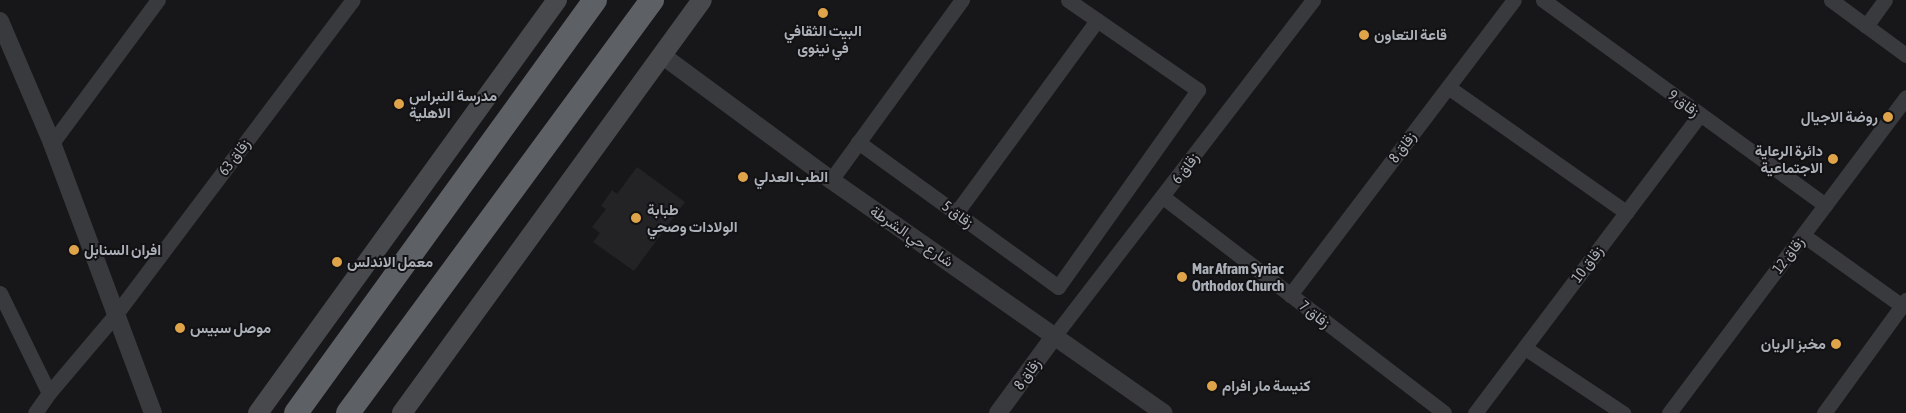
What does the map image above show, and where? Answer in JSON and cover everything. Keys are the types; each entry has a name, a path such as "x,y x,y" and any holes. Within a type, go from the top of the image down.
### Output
{"highway":[{"path":"296,413 595,0"},
{"path":"348,413 652,0"}],"main road":[{"path":"258,413 557,0"},
{"path":"402,413 702,0"}],"street":[{"path":"52,143 158,0"},
{"name":"زقاق 63","path":"35,413 49,393 116,314 353,0"},
{"path":"831,180 962,0"},
{"path":"956,213 1097,20 1068,0"},
{"name":"زقاق 6","path":"1055,335 1313,0"},
{"name":"زقاق 8","path":"1290,294 1514,0"},
{"name":"زقاق 9","path":"1542,0 1825,205"},
{"path":"1832,0 1906,55"},
{"path":"1866,26 1886,0"},
{"name":"زقاق 5","path":"858,142 1058,287 1198,90 1097,20"},
{"path":"0,21 52,143 153,413"},
{"name":"شارع حي الشرطة","path":"663,56 831,180 1164,413"},
{"path":"1448,87 1626,212"},
{"name":"زقاق 12","path":"1669,413 1906,97"},
{"name":"زقاق 10","path":"1475,413 1700,114"},
{"name":"زقاق 7","path":"1163,197 1444,413"},
{"path":"1803,235 1904,303 1824,413"},
{"path":"0,293 49,393"},
{"name":"زقاق 8","path":"998,413 1055,335"},
{"path":"1524,348 1624,413"}],"shaded area":[{"name":"طبابة الولادات وصحي","path":"637,167 685,202 634,271 593,242 600,233 592,227 606,209 601,206 612,190 617,194"}],"place":[{"name":"البيت الثقافي في نينوى","path":"823,13"},
{"name":"قاعة التعاون","path":"1364,35"},
{"name":"مدرسة النبراس الاهلية","path":"399,104"},
{"name":"روضة الاجيال","path":"1888,117"},
{"name":"دائرة الرعاية الاجتماعية","path":"1833,159"},
{"name":"الطب العدلي","path":"743,177"},
{"name":"طبابة الولادات وصحي","path":"636,218"},
{"name":"افران السنابل","path":"74,250"},
{"name":"معمل الاندلس","path":"337,262"},
{"name":"Mar Afram Syriac Orthodox Church","path":"1182,277"},
{"name":"موصل سبيس","path":"180,328"},
{"name":"مخبز الريان","path":"1836,344"},
{"name":"كنيسة مار افرام","path":"1212,386"}]}
